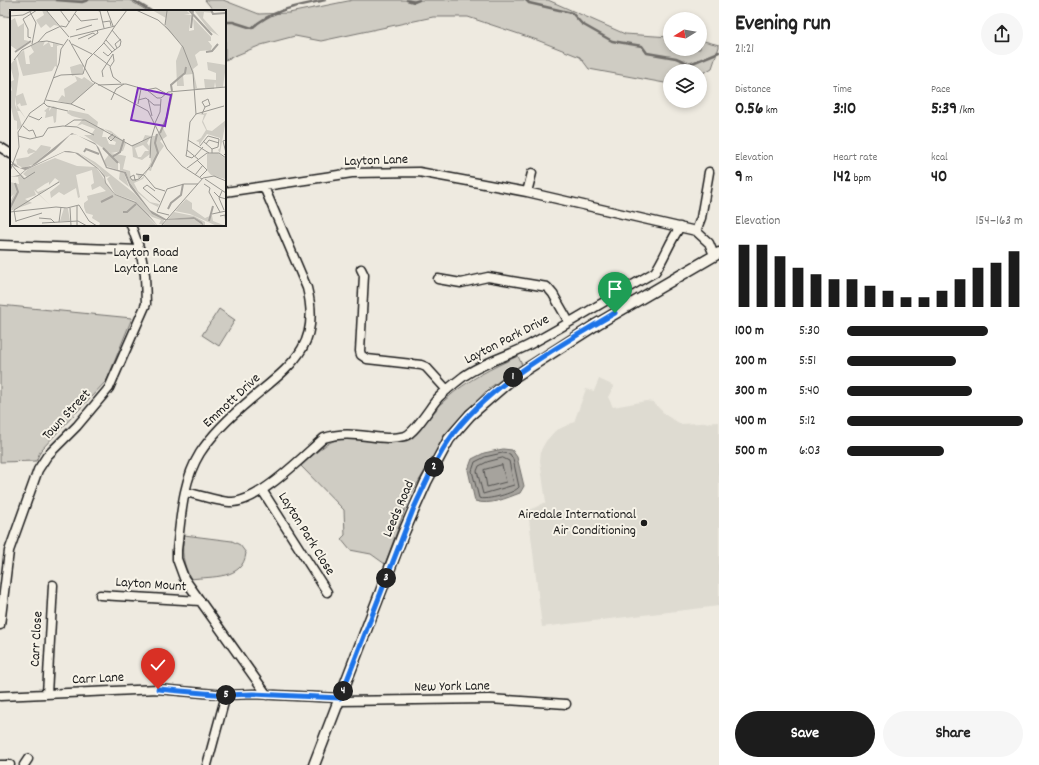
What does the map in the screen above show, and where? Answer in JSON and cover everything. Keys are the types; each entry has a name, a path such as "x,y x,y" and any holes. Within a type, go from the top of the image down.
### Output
{"main road":[{"name":"Leeds Road","path":"314,765 413,510 426,482 454,433 470,415 514,377 597,324 717,254"}],"street":[{"path":"0,147 10,153"},
{"name":"Layton Lane","path":"226,192 352,173 419,172 527,192 696,231"},
{"path":"527,192 532,172"},
{"path":"709,172 702,218 696,231 709,243 717,254"},
{"name":"Emmott Drive","path":"264,187 307,288 311,303 308,333 305,344 290,366 231,417 208,442 191,472 185,492 177,559 184,578 267,695"},
{"name":"Town Street","path":"0,625 8,551 38,470 47,456 77,426 109,388 146,304 145,275 140,250 130,226"},
{"name":"Layton Park Drive","path":"185,492 233,502 248,498 262,490 324,438 348,433 392,438 406,436 412,432 439,397 465,376 498,357 528,346 655,272 666,255 672,239 680,227"},
{"path":"0,245 140,250"},
{"path":"361,269 364,276 360,351 362,355 367,359 421,365 426,367 448,390"},
{"path":"438,279 461,283 488,277 547,287 553,294 569,322"},
{"name":"Layton Park Close","path":"262,490 327,592"},
{"name":"Carr Close","path":"47,694 53,585"},
{"name":"Layton Mount","path":"100,595 200,601"},
{"name":"Carr Lane","path":"0,696 158,689 226,695 267,695 339,699"},
{"path":"207,765 226,695"},
{"name":"New York Lane","path":"339,699 490,699 566,704"},
{"path":"0,765 10,765"}],"shaded area":[{"path":"0,0 129,0 146,10 10,10 10,17 0,15"},
{"path":"205,0 223,0 259,14 289,13 353,0 548,0 625,34 663,37 663,56 707,56 707,42 719,45 719,47 712,68 707,71 707,64 663,64 663,83 589,69 580,57 537,40 468,17 433,17 321,41 295,36 261,45 226,60 226,10 213,10"},
{"path":"0,305 132,318 107,380 41,450 36,461 0,462"},
{"path":"219,309 235,320 219,346 202,335"},
{"path":"518,356 522,365 488,389 456,423 433,457 410,496 385,564 371,554 350,550 341,539 345,535 344,510 301,466 321,448 336,440 353,438 394,442 411,438 445,400 462,386"},
{"name":"Airedale International Air Conditioning","path":"599,379 614,386 608,397 613,407 646,401 653,402 667,416 681,424 719,422 719,606 542,627 528,511 546,502 540,461 541,450 546,441 555,431 574,422 586,389 594,391"},
{"path":"184,535 232,541 240,545 246,553 244,562 239,568 225,575 191,579 183,558"}],"water":[{"path":"503,449 512,450 517,457 524,486 520,493 504,499 486,503 475,501 468,470 472,459 484,453"}],"waterway":[{"path":"56,0 82,2 88,0"},
{"path":"133,0 149,10"},
{"path":"226,22 233,22 252,28 268,16 277,12 296,6 325,0"},
{"path":"407,0 414,2 419,0"},
{"path":"526,0 529,3 572,13 582,24 612,41 642,46 647,53 676,58 690,64 719,52"}],"place":[{"name":"Layton Road Layton Lane","path":"146,238"},
{"name":"Airedale International Air Conditioning","path":"644,523"}],"route":[{"path":"158,689 226,695 253,694 340,698 413,510 426,482 449,440 470,415 514,377 615,313"}]}
